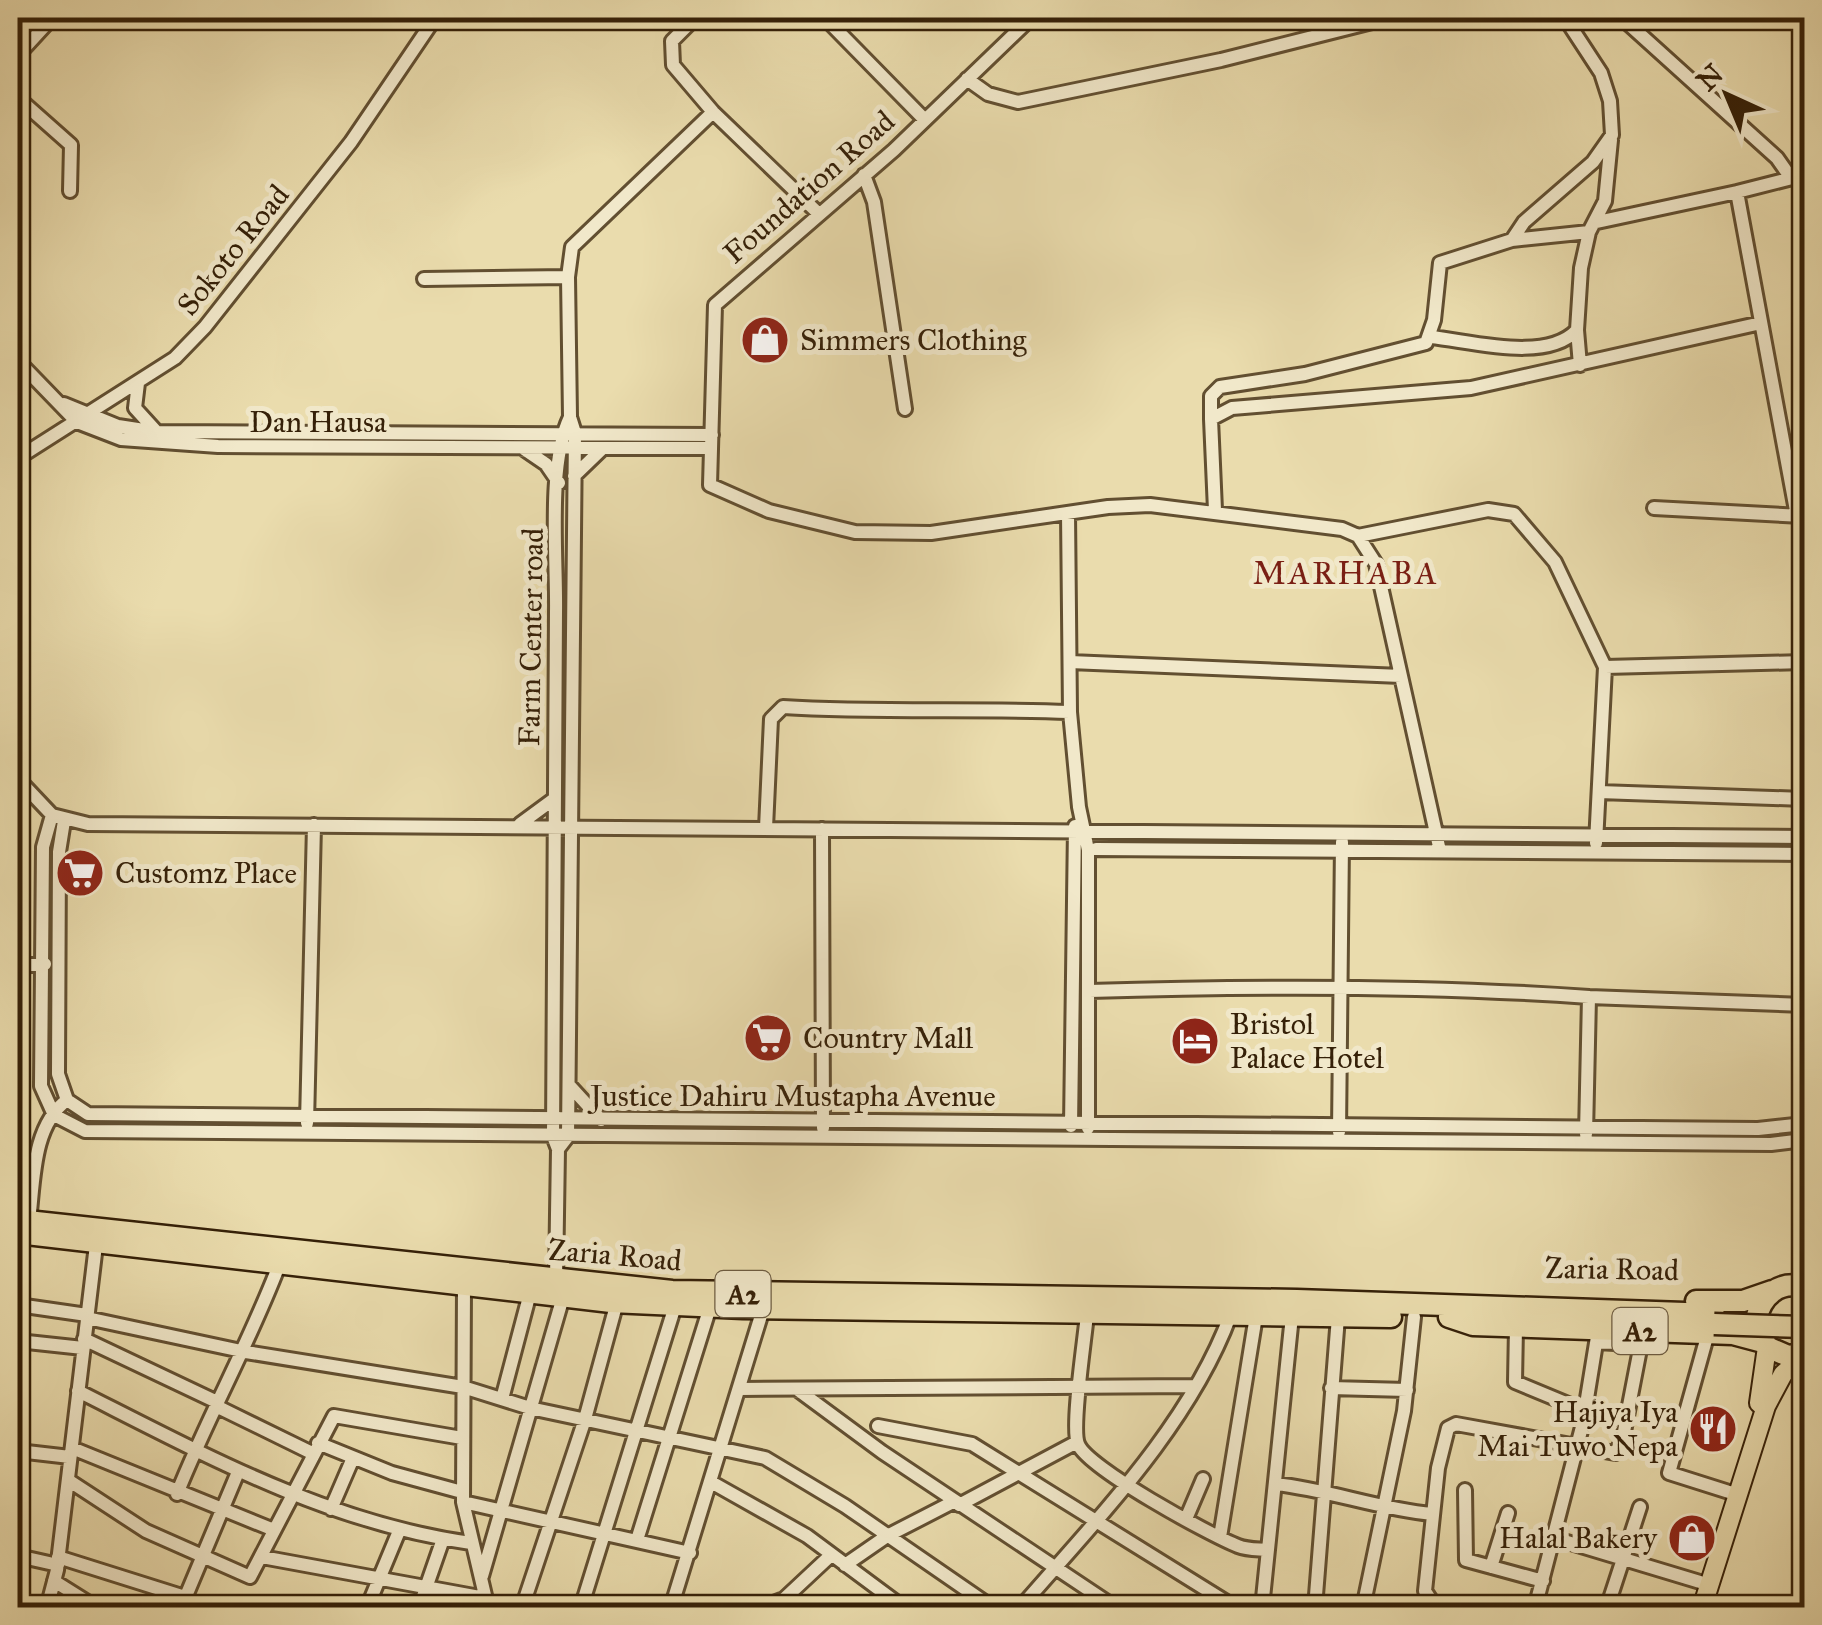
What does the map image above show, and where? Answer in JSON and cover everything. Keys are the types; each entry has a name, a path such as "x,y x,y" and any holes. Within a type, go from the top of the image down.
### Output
{"highway":[{"name":"Zaria Road","path":"21,1225 96,1245 530,1293 560,1288 618,1302 763,1309 1414,1317 1450,1312 1480,1296 1732,1302 1792,1285"},
{"name":"Zaria Road","path":"21,1225 560,1288 744,1294 1297,1300 1450,1312 1712,1324 1788,1356 1804,1355"},
{"path":"1766,1344 1756,1320 1764,1299 1792,1285"},
{"name":"Zaria Road","path":"1450,1312 1473,1326 1598,1336 1712,1324"},
{"name":"A2","path":"1712,1324 1804,1317"},
{"name":"A2","path":"1712,1324 1804,1327"}],"main road":[{"path":"1702,1608 1763,1403 1766,1344"},
{"path":"1691,1608 1763,1403 1783,1374 1804,1355"}],"street":[{"path":"18,55 52,18"},
{"name":"Sokoto Road","path":"18,458 175,358 219,311 350,142 435,18"},
{"path":"694,18 672,41 672,65 713,112 819,214"},
{"path":"825,18 925,120"},
{"path":"968,79 988,94 1018,102 1221,60 1388,18"},
{"path":"1565,18 1601,73 1610,100 1612,135 1606,202 1593,227 1578,287 1580,365"},
{"path":"1622,18 1798,176"},
{"name":"Foundation Road","path":"709,476 714,305 925,120 1026,19"},
{"path":"18,98 71,145 70,191"},
{"path":"481,1578 560,1288 560,1120 568,1083 571,825 574,476 568,441 568,277 572,247 713,112"},
{"path":"1512,240 1524,222 1593,162 1612,135"},
{"path":"864,175 874,202 905,408"},
{"path":"1431,337 1440,263 1512,240 1593,227 1798,176"},
{"path":"1654,508 1801,516 1736,192"},
{"path":"424,279 568,277"},
{"path":"1211,418 1242,406 1471,388 1761,323"},
{"path":"1215,510 1211,396 1220,387 1304,374 1418,347 1431,337 1544,346 1563,341 1577,330"},
{"path":"18,362 77,422"},
{"path":"138,383 136,408 157,432"},
{"name":"Dan Hausa","path":"61,403 118,426 157,432 568,441"},
{"name":"Dan Hausa","path":"77,422 112,436 218,446 522,448 568,441"},
{"path":"59,434 112,436"},
{"path":"568,441 712,441"},
{"path":"568,441 602,448 683,449 712,441"},
{"name":"Farm Center road","path":"560,1120 554,798 559,483 568,441"},
{"path":"522,448 546,464 559,483"},
{"path":"574,476 602,448"},
{"path":"683,449 700,461 710,485 719,492 768,511 855,532 946,531 1150,505 1215,510 1342,529 1358,536 1376,564 1440,851"},
{"path":"1358,536 1488,510 1514,514 1555,562 1605,667 1596,850"},
{"path":"1068,513 1070,712 1089,991 1088,1139"},
{"path":"1070,662 1400,676"},
{"path":"1605,667 1804,662"},
{"path":"766,828 771,719 783,706 858,712 975,708 1070,712"},
{"path":"18,779 58,818 88,824 1804,836"},
{"path":"569,792 587,819 606,827"},
{"path":"1599,792 1804,798"},
{"path":"516,826 554,798"},
{"path":"21,1225 52,1111 67,1100 58,1074 58,818"},
{"path":"58,818 43,847 41,1086 52,1111 66,1124 112,1134 560,1140 822,1129 1070,1139 1339,1133 1586,1142 1771,1144 1804,1140"},
{"path":"306,1135 314,825"},
{"path":"822,829 822,1129"},
{"path":"1070,1139 1080,833"},
{"path":"1339,1133 1342,834"},
{"path":"1096,849 1804,854"},
{"path":"18,966 58,963"},
{"path":"1089,991 1224,985 1504,990 1589,997 1804,1004"},
{"path":"1586,1142 1589,997"},
{"path":"568,1083 586,1108 601,1120"},
{"name":"Justice Dahiru Mustapha Avenue","path":"67,1100 88,1114 601,1120 822,1129 1089,1122 1339,1133 1586,1127 1758,1129 1804,1124"},
{"path":"48,1608 58,1561 96,1245"},
{"path":"178,1494 216,1404 246,1352 279,1265"},
{"path":"262,1557 426,1587 482,1602 481,1578 462,1497 464,1286"},
{"path":"502,1399 530,1293"},
{"path":"522,1608 618,1302"},
{"path":"18,1305 87,1316 246,1352 464,1386 530,1408 721,1446 778,1464 993,1608"},
{"path":"581,1608 676,1306"},
{"path":"636,1540 710,1307"},
{"path":"671,1608 763,1309"},
{"path":"1087,1314 1077,1442 1096,1463 1186,1519 1245,1549 1268,1550"},
{"path":"1020,1608 1124,1482 1194,1386 1212,1358 1230,1316"},
{"path":"1220,1538 1256,1316"},
{"path":"1262,1608 1292,1316"},
{"path":"1314,1608 1338,1316"},
{"path":"1363,1608 1407,1390 1414,1317"},
{"path":"1712,1324 1669,1473 1729,1492"},
{"path":"1516,1327 1514,1381 1585,1411"},
{"path":"1436,1608 1424,1591 1438,1468 1451,1425 1578,1444 1619,1451 1638,1347 1598,1336 1578,1444 1536,1604 1564,1608"},
{"path":"18,1341 84,1344 315,1448 501,1510 690,1553"},
{"path":"740,1389 1194,1386"},
{"path":"1331,1388 1407,1390"},
{"path":"798,1390 957,1503 1116,1608"},
{"path":"78,1391 238,1472 292,1494 400,1532 471,1543"},
{"path":"68,1480 146,1531 250,1577 315,1448 337,1414 462,1438"},
{"path":"878,1426 959,1438 1236,1608"},
{"path":"844,1566 887,1536 1077,1442"},
{"path":"18,1451 106,1458 178,1494 274,1530"},
{"path":"332,1509 353,1458"},
{"path":"183,1602 238,1472"},
{"path":"1186,1519 1203,1479"},
{"path":"710,1482 781,1520 904,1608"},
{"path":"1276,1484 1324,1490 1384,1510 1432,1514"},
{"path":"1465,1490 1466,1560 1543,1581"},
{"path":"1607,1608 1640,1507"},
{"path":"1491,1567 1508,1513"},
{"path":"367,1608 400,1532"},
{"path":"1554,1538 1700,1582"},
{"path":"419,1608 444,1539"},
{"path":"18,1556 58,1561 198,1608"},
{"path":"760,1608 784,1599 830,1556"},
{"path":"54,1581 97,1608"},
{"path":"784,1599 798,1608"}],"place":[{"name":"Simmers Clothing","path":"765,340"},
{"name":"Customz Place","path":"80,873"},
{"name":"Country Mall","path":"768,1038"},
{"name":"Bristol Palace Hotel","path":"1195,1041"},
{"name":"Hajiya Iya Mai Tuwo Nepa","path":"1713,1429"},
{"name":"Halal Bakery","path":"1692,1538"}],"district":[{"name":"MARHABA","path":"1346,573"}]}
